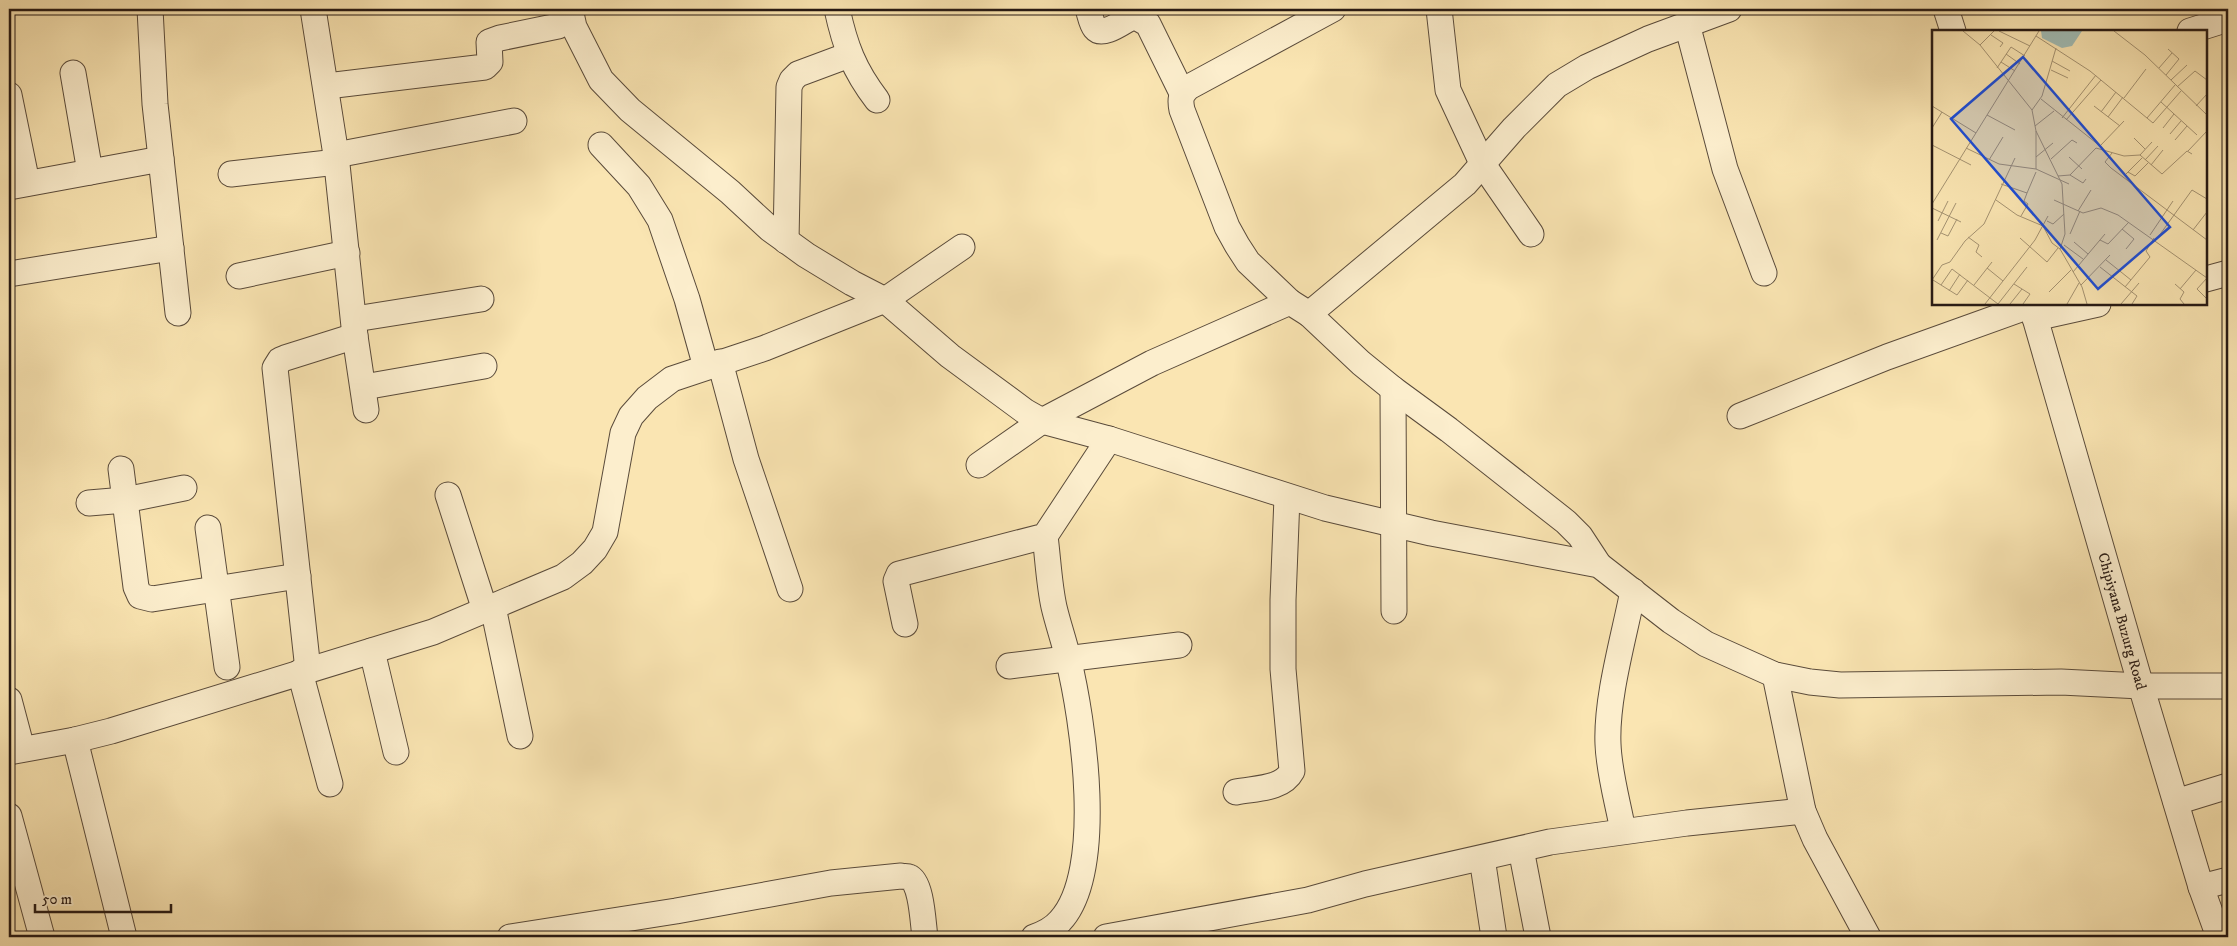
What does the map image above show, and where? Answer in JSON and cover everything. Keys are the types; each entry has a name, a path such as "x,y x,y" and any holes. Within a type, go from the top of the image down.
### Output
{"street":[{"path":"150,9 155,104 178,313"},
{"path":"312,9 326,86 336,158 365,399 484,366"},
{"path":"837,9 849,54 866,86 878,100"},
{"path":"1088,9 1094,27 1099,30 1105,31 1134,16 1144,20 1148,24 1182,93"},
{"path":"1333,9 1189,87 1182,93 1180,100 1182,110 1226,227 1248,262 1361,363 1393,389 1450,430 1566,522 1580,536 1599,566 1671,621 1706,644 1775,675 1810,682 1840,685 2060,682 2140,686 2228,686"},
{"path":"1439,9 1448,90 1482,163 1531,234"},
{"path":"979,465 1042,421 1152,363 1300,308 1465,184 1482,163 1557,85 1587,67 1648,39 1729,9"},
{"path":"1946,9 1953,30"},
{"path":"326,86 485,67 490,62 489,42 564,18 574,27 594,68 612,93 786,241 844,278 885,300 957,361 1026,412 1042,421 1109,439 1287,497 1392,524 1599,566"},
{"path":"2193,30 2228,20"},
{"path":"1687,24 1725,169 1764,273"},
{"path":"786,241 789,87 792,80 798,74 849,54"},
{"path":"73,74 90,172"},
{"path":"9,95 18,185 161,159"},
{"path":"231,174 336,158 514,121"},
{"path":"600,144 639,186 660,220 687,299 713,364 790,590"},
{"path":"9,700 15,750 75,740 111,731 434,632 563,577 582,563 595,549 605,532 623,433 631,416 647,398 672,378 765,348 885,300 962,247"},
{"path":"9,274 171,248"},
{"path":"239,276 347,253"},
{"path":"2207,279 2228,273"},
{"path":"330,784 304,671 298,576 275,368 280,360 355,327 481,299"},
{"path":"1740,416 1887,357 2033,309 2085,305"},
{"name":"Chipiyana Buzurg Road","path":"2033,309 2140,686 2201,887 2219,937"},
{"path":"1393,389 1392,524 1394,611"},
{"path":"1034,937 1061,929 1081,874 1087,830 1087,789 1082,731 1068,660 1054,605 1045,536 1109,439"},
{"path":"122,469 137,593 140,596 152,599 298,576"},
{"path":"89,504 125,500 184,488"},
{"path":"448,495 489,609 520,736"},
{"path":"1236,792 1278,784 1288,779 1292,771 1283,669 1283,600 1287,497"},
{"path":"208,528 218,589 227,667"},
{"path":"905,624 896,581 900,574 1045,536"},
{"path":"1623,831 1610,757 1608,733 1610,704 1633,592"},
{"path":"1009,666 1068,660 1179,644"},
{"path":"372,651 396,752"},
{"path":"1775,675 1803,812 1815,839 1868,937"},
{"path":"75,740 124,937"},
{"path":"2176,802 2228,786"},
{"path":"1106,937 1308,900 1365,884 1550,842 1687,822 1803,812"},
{"path":"9,816 42,937"},
{"path":"1521,849 1538,937"},
{"path":"1482,858 1494,937"},
{"path":"510,937 676,911 831,883 901,876 909,877 914,881 918,890 925,937"},
{"path":"2201,887 2228,880"}]}
